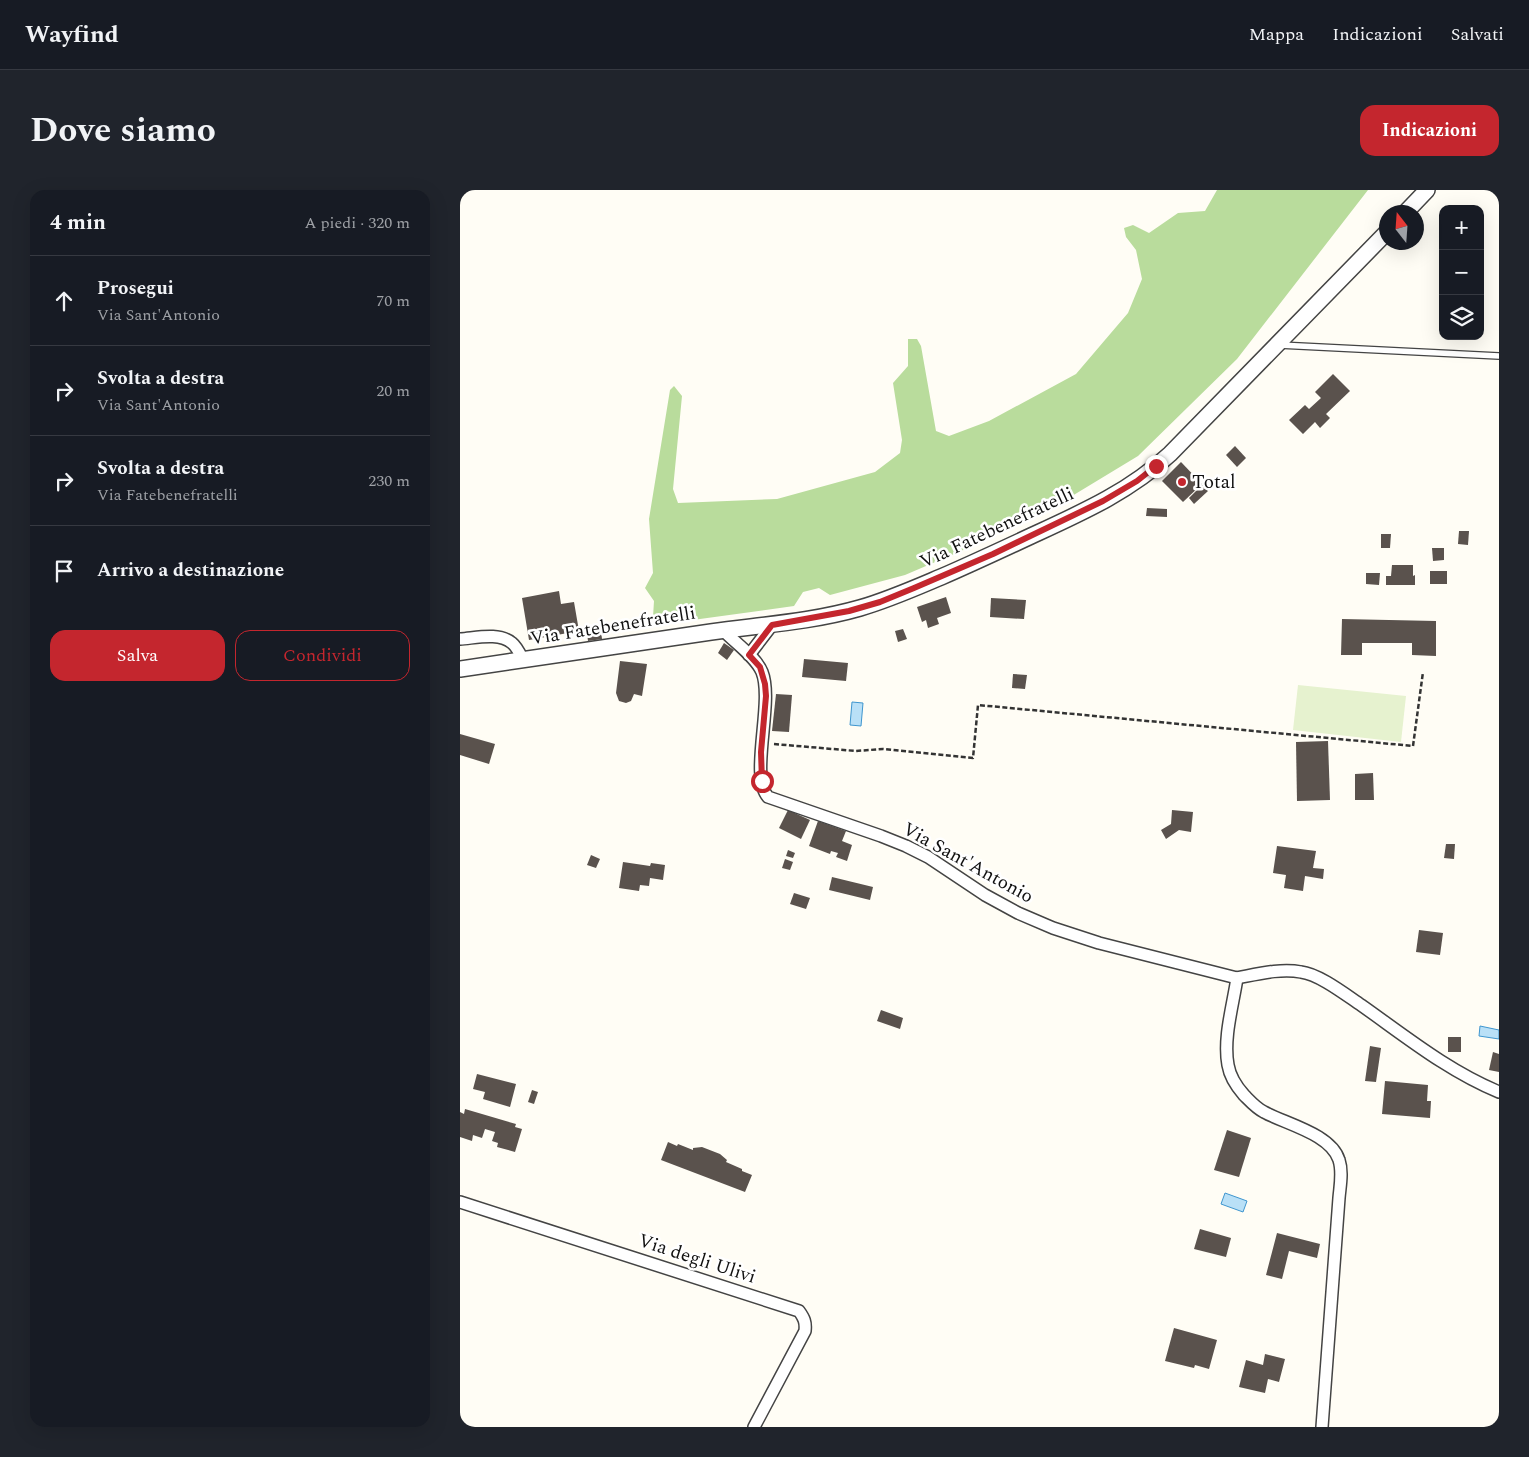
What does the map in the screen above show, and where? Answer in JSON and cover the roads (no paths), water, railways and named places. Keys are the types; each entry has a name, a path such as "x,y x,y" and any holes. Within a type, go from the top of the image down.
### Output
{"street":[{"path":"1413,205 1427,190"},
{"name":"Via Fatebenefratelli","path":"460,669 835,615 888,599 993,554 1103,501 1137,481 1156,466 1379,240"},
{"path":"749,655 772,625"},
{"name":"Via Sant'Antonio","path":"723,630 760,667 765,684 762,781 764,792 771,798 906,846 928,857 992,899 1053,928 1099,943 1238,978"},
{"path":"460,639 502,638 514,645 523,660"},
{"path":"1322,1427 1341,1172 1339,1161 1334,1150 1320,1139 1260,1110 1233,1081 1228,1066 1226,1042 1238,978 1284,971 1301,971 1309,974 1348,997 1444,1063 1499,1092"},
{"name":"Via degli Ulivi","path":"460,1202 799,1311 804,1318 805,1331 754,1427"}],"lane":[{"path":"1277,345 1499,356"}],"water":[{"path":"852,702 863,703 861,726 850,725"},
{"path":"1480,1026 1499,1030 1499,1039 1479,1036"},
{"path":"1225,1193 1247,1201 1243,1212 1221,1204"}],"place":[{"name":"Total","path":"1182,482"}]}
